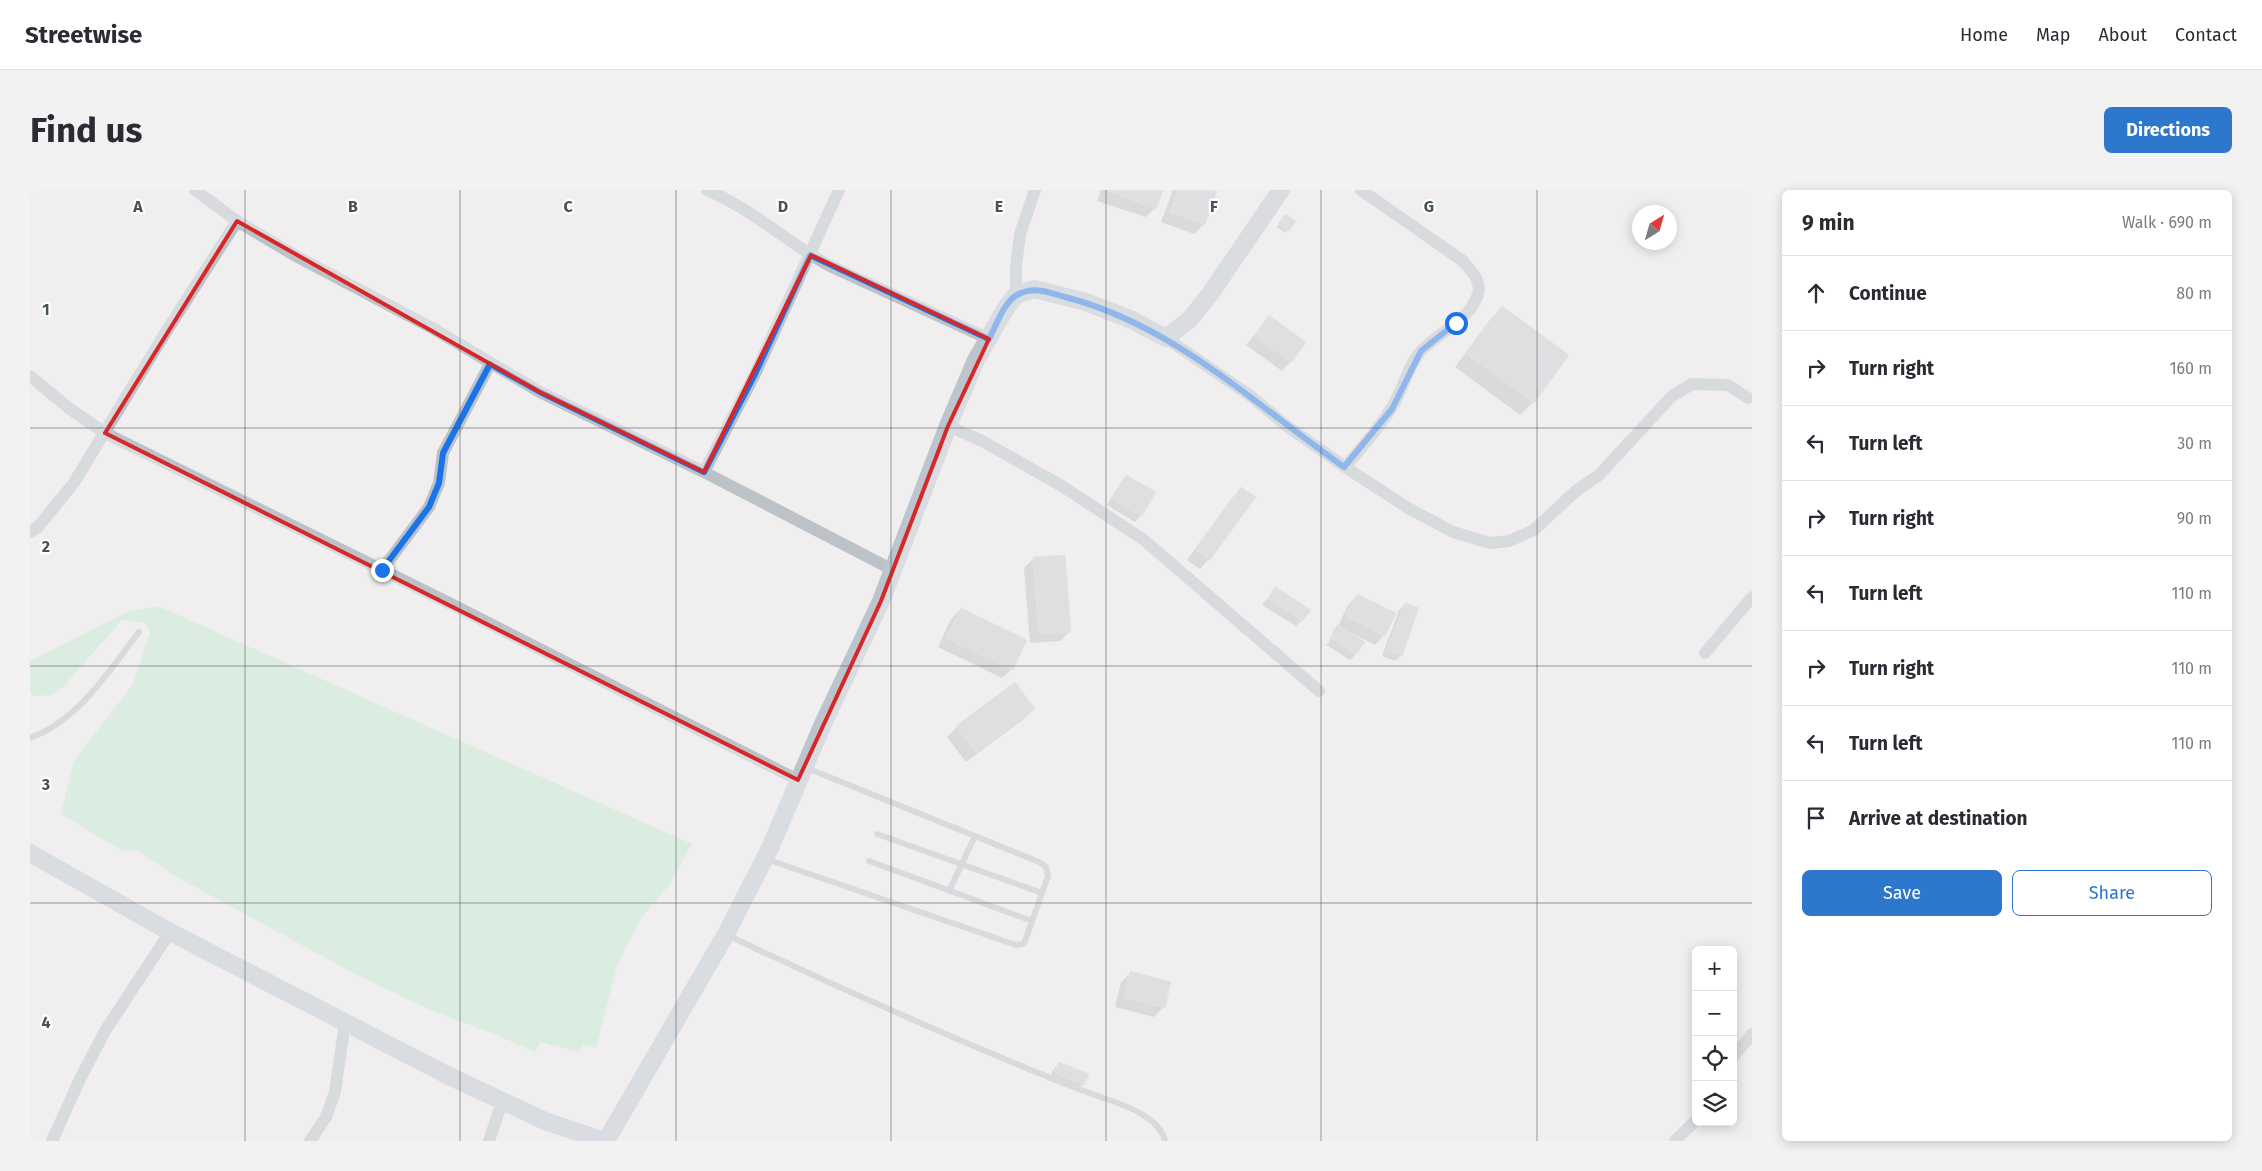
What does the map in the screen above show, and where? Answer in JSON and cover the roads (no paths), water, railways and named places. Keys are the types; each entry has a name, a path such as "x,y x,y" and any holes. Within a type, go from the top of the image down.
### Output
{"street":[{"path":"195,190 237,220 294,255 434,329 540,392 704,472 893,570"},
{"path":"708,190 723,196 778,230 810,255 989,339"},
{"path":"704,472 755,374 839,190"},
{"path":"1016,295 1016,266 1020,234 1035,190"},
{"path":"1166,338 1190,318 1210,294 1281,190"},
{"path":"1344,467 1392,409 1416,357 1456,323 1478,294 1479,285 1475,276 1463,261 1361,190"},
{"path":"30,532 37,528 73,484 237,220"},
{"path":"30,853 170,932 502,1102 545,1121 605,1141 726,934 765,858 801,774 881,601 948,426 976,360 1007,306 1016,295 1034,289 1086,302 1132,320 1166,338 1252,397 1284,424 1344,467 1408,508 1453,532 1490,543 1509,541 1534,530 1576,491 1599,475 1672,396 1692,384 1728,385 1751,398"},
{"path":"382,570 429,507 439,483 443,453 490,364"},
{"path":"30,376 70,409 105,433 801,774"},
{"path":"948,426 982,441 1062,486 1144,540 1319,691"},
{"path":"1705,653 1752,597"},
{"path":"52,1141 105,1030 170,932"},
{"path":"310,1141 326,1117 335,1092 345,1022"},
{"path":"1737,1052 1752,1034"},
{"path":"489,1141 502,1102"},
{"path":"1675,1141 1692,1124"}],"lane":[{"path":"30,738 44,733 62,721 94,689 139,632"},
{"path":"765,858 1016,945 1023,944 1025,941 1048,876 1046,867 1039,862 975,836 801,774"},
{"path":"877,834 1042,893"},
{"path":"949,891 975,836"},
{"path":"869,861 1032,922"},
{"path":"726,934 879,1006 1065,1085 1135,1111 1151,1120 1160,1129 1165,1141"}]}
